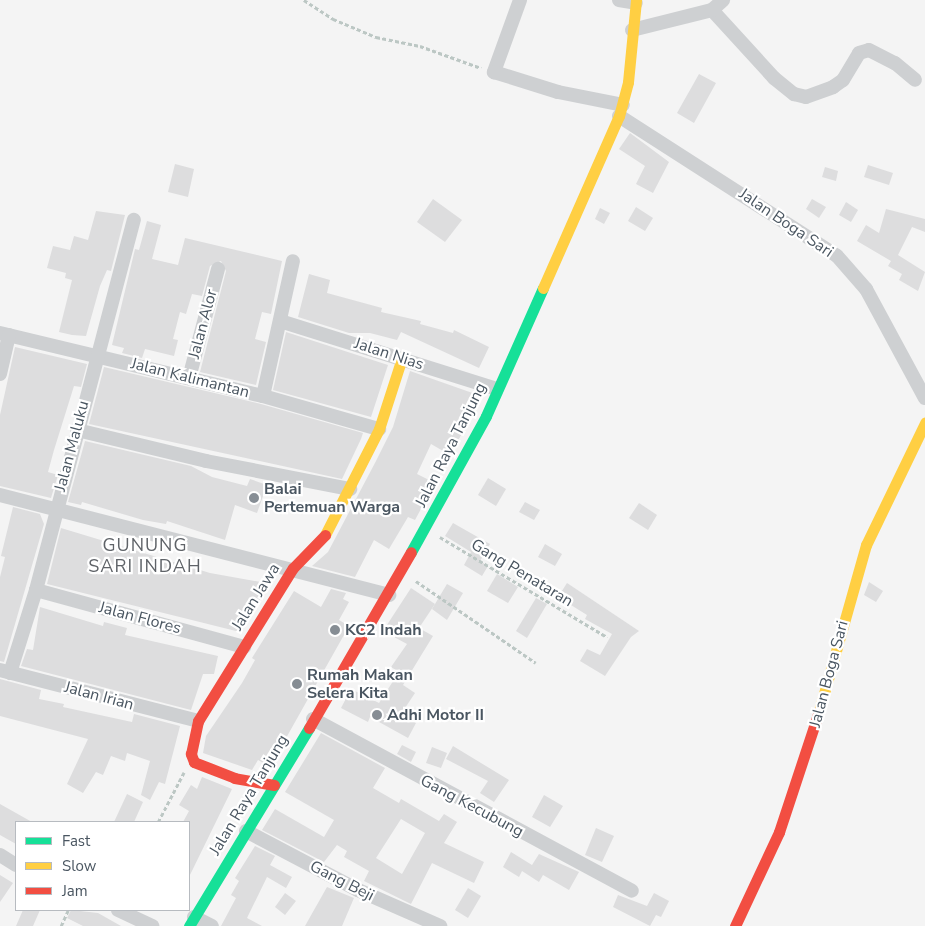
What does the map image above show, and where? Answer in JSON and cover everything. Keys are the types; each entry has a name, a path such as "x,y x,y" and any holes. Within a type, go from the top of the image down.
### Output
{"street":[{"path":"520,0 494,72 621,110"},
{"path":"620,0 636,2"},
{"path":"632,30 712,10 723,0"},
{"name":"Jalan Raya Tanjung","path":"192,921 389,595 498,389 621,110 636,2"},
{"path":"712,10 774,78 794,94 806,97 834,87 843,80 859,53 869,50 895,63 915,80"},
{"name":"Jalan Boga Sari","path":"621,110 837,256 866,289 925,398"},
{"name":"Jalan Maluku","path":"5,671 36,590 54,509 134,220"},
{"path":"263,396 293,261"},
{"name":"Jalan Alor","path":"189,378 218,269"},
{"name":"Jalan Nias","path":"280,321 498,389"},
{"path":"0,374 5,334"},
{"name":"Jalan Kalimantan","path":"5,334 263,396 379,429"},
{"name":"Jalan Jawa","path":"192,753 198,721 293,568 318,546 350,489 379,429 402,358"},
{"name":"Jalan Boga Sari","path":"735,926 778,832 805,762 866,545 925,423"},
{"path":"77,430 206,462 350,489"},
{"path":"0,495 293,568 389,595"},
{"name":"Jalan Flores","path":"36,590 244,646"},
{"name":"Jalan Irian","path":"5,671 198,721"},
{"name":"Gang Kecubung","path":"313,719 632,891"},
{"path":"192,753 196,764 235,778 274,784"},
{"name":"Gang Beji","path":"246,831 358,890 440,926"},
{"path":"0,855 15,864"},
{"path":"120,911 152,926"},
{"path":"192,921 212,926"}],"path":[{"path":"304,0 334,19 376,37 420,46 494,72"},
{"name":"Gang Penataran","path":"426,528 607,637"},
{"path":"402,571 536,663"},
{"path":"158,821 192,753"},
{"path":"61,926 68,911"}],"building":[{"path":"699,74 716,83 694,123 677,113"},
{"path":"630,133 669,162 653,193 636,184 645,166 619,149"},
{"path":"175,164 194,169 188,197 168,192"},
{"path":"868,165 893,173 889,185 864,177"},
{"path":"825,167 838,171 836,181 822,177"},
{"path":"433,199 462,220 445,242 417,222"},
{"path":"812,199 826,207 819,218 806,209"},
{"path":"846,202 858,210 851,222 839,215"},
{"path":"636,207 653,218 645,231 628,221"},
{"path":"600,208 610,213 604,224 595,219"},
{"path":"886,209 925,219 925,232 912,227 898,255 925,272 918,291 899,280 902,274 888,266 891,261 857,241 866,225 879,233"},
{"path":"96,211 125,215 111,271 107,270 100,286 86,336 59,332 72,280 65,278 66,273 47,268 53,246 70,250 74,236 88,240"},
{"path":"147,221 161,225 152,259 178,265 185,238 282,261 271,314 262,312 255,339 266,342 256,385 200,372 226,271 221,261 210,266 202,296 192,294 186,314 180,312 173,339 178,340 174,356 145,349 142,358 122,353 124,348 112,345 135,249 139,250"},
{"path":"309,274 330,280 327,293 382,308 381,312 421,321 420,324 453,333 454,330 489,347 479,368 401,332 397,340 370,333 349,333 298,317"},
{"path":"286,332 388,365 371,417 273,390"},
{"path":"15,347 87,364 81,387 74,386 48,472 58,475 51,498 0,486 0,415"},
{"path":"104,367 261,404 363,433 342,479 89,424"},
{"path":"410,371 481,396 475,410 450,455 431,444 417,474 435,483 415,520 408,517 389,549 374,540 355,577 312,566 328,552 376,461 393,427"},
{"path":"85,441 191,466 212,477 247,486 250,479 267,485 257,513 235,505 225,540 167,521 166,524 143,520 82,502 81,505 68,502"},
{"path":"488,478 506,489 496,506 478,495"},
{"path":"525,502 540,510 534,520 519,512"},
{"path":"639,503 657,515 648,530 629,518"},
{"path":"13,507 40,514 44,524 4,662 0,661 0,577 5,557 1,556"},
{"path":"453,523 490,544 480,561 488,566 482,576 464,565 471,552 445,536"},
{"path":"61,528 210,573 266,583 262,596 255,608 250,607 240,632 47,584"},
{"path":"545,544 562,554 555,566 538,557"},
{"path":"497,574 518,587 508,603 487,591"},
{"path":"869,582 883,591 876,602 864,595"},
{"path":"567,583 639,631 631,637 605,676 580,661 587,649 600,655 612,634 585,619 587,615 558,597"},
{"path":"447,584 463,593 447,620 432,609"},
{"path":"411,588 435,604 419,628 433,636 403,685 415,693 401,714 416,723 408,738 370,717 368,722 341,708 351,689 379,703 399,672 391,667 407,644 383,631"},
{"path":"331,589 346,593 343,599 349,602 339,620 349,626 281,747 278,745 267,765 258,760 252,770 203,753 206,736 242,683 255,660 252,658 294,591 321,607"},
{"path":"536,598 547,604 527,638 516,631"},
{"path":"40,607 103,626 104,622 127,628 125,635 218,656 214,674 203,674 191,710 21,666 27,649 33,650"},
{"path":"0,679 41,690 39,699 64,704 63,707 132,722 134,714 180,726 165,784 159,782 150,800 141,795 150,761 127,753 125,761 111,756 103,775 96,772 83,793 67,784 88,739 0,716"},
{"path":"321,733 385,768 373,788 399,803 401,799 439,821 444,814 457,822 444,843 484,862 474,883 432,863 411,904 364,881 369,871 344,857 347,851 337,845 324,862 262,830 275,809 324,837 334,820 285,792","holes":["401,819 425,833 402,874 376,858"]},
{"path":"402,745 416,752 411,762 397,754"},
{"path":"453,746 509,780 494,802 480,793 488,781 446,759"},
{"path":"432,747 447,753 441,768 426,763"},
{"path":"202,777 232,789 190,875 190,821 184,821 189,811 179,805 191,785 197,789"},
{"path":"127,794 143,802 134,821 114,821"},
{"path":"544,795 563,806 550,827 532,817"},
{"path":"0,804 30,821 15,821 15,843 0,835"},
{"path":"596,828 614,836 602,862 585,855"},
{"path":"255,846 275,856 270,865 292,877 286,888 267,877 247,918 262,926 221,926 236,898 231,895 239,881 235,878"},
{"path":"511,852 532,865 539,854 579,872 569,890 543,875 539,882 522,871 519,877 503,867"},
{"path":"0,875 13,883 0,902"},
{"path":"327,887 354,898 342,926 305,926"},
{"path":"468,888 481,896 468,918 455,910"},
{"path":"285,893 296,901 285,915 275,907"},
{"path":"654,893 669,901 661,917 656,915 650,926 613,907 618,895 647,906"},
{"path":"23,911 40,911 33,926 16,926"},
{"path":"70,911 98,913 121,926 83,926 67,918"}],"traffic: fast":[{"path":"411,552 486,416 543,288"},
{"path":"189,926 309,728"}],"traffic: slow":[{"path":"543,288 619,116 628,82 636,0"},
{"path":"325,535 379,429 402,358"},
{"path":"819,711 866,545 925,423"}],"traffic: jam":[{"path":"274,785 235,778 194,762 191,754 198,721 293,568 325,535"},
{"path":"309,728 411,552"},
{"path":"735,926 779,832 819,711"}],"place":[{"name":"Balai Pertemuan Warga","path":"254,498"},
{"name":"KC2 Indah","path":"335,630"},
{"name":"Rumah Makan Selera Kita","path":"297,684"},
{"name":"Adhi Motor II","path":"377,715"}],"district":[{"name":"GUNUNG SARI INDAH","path":"145,556"}]}
